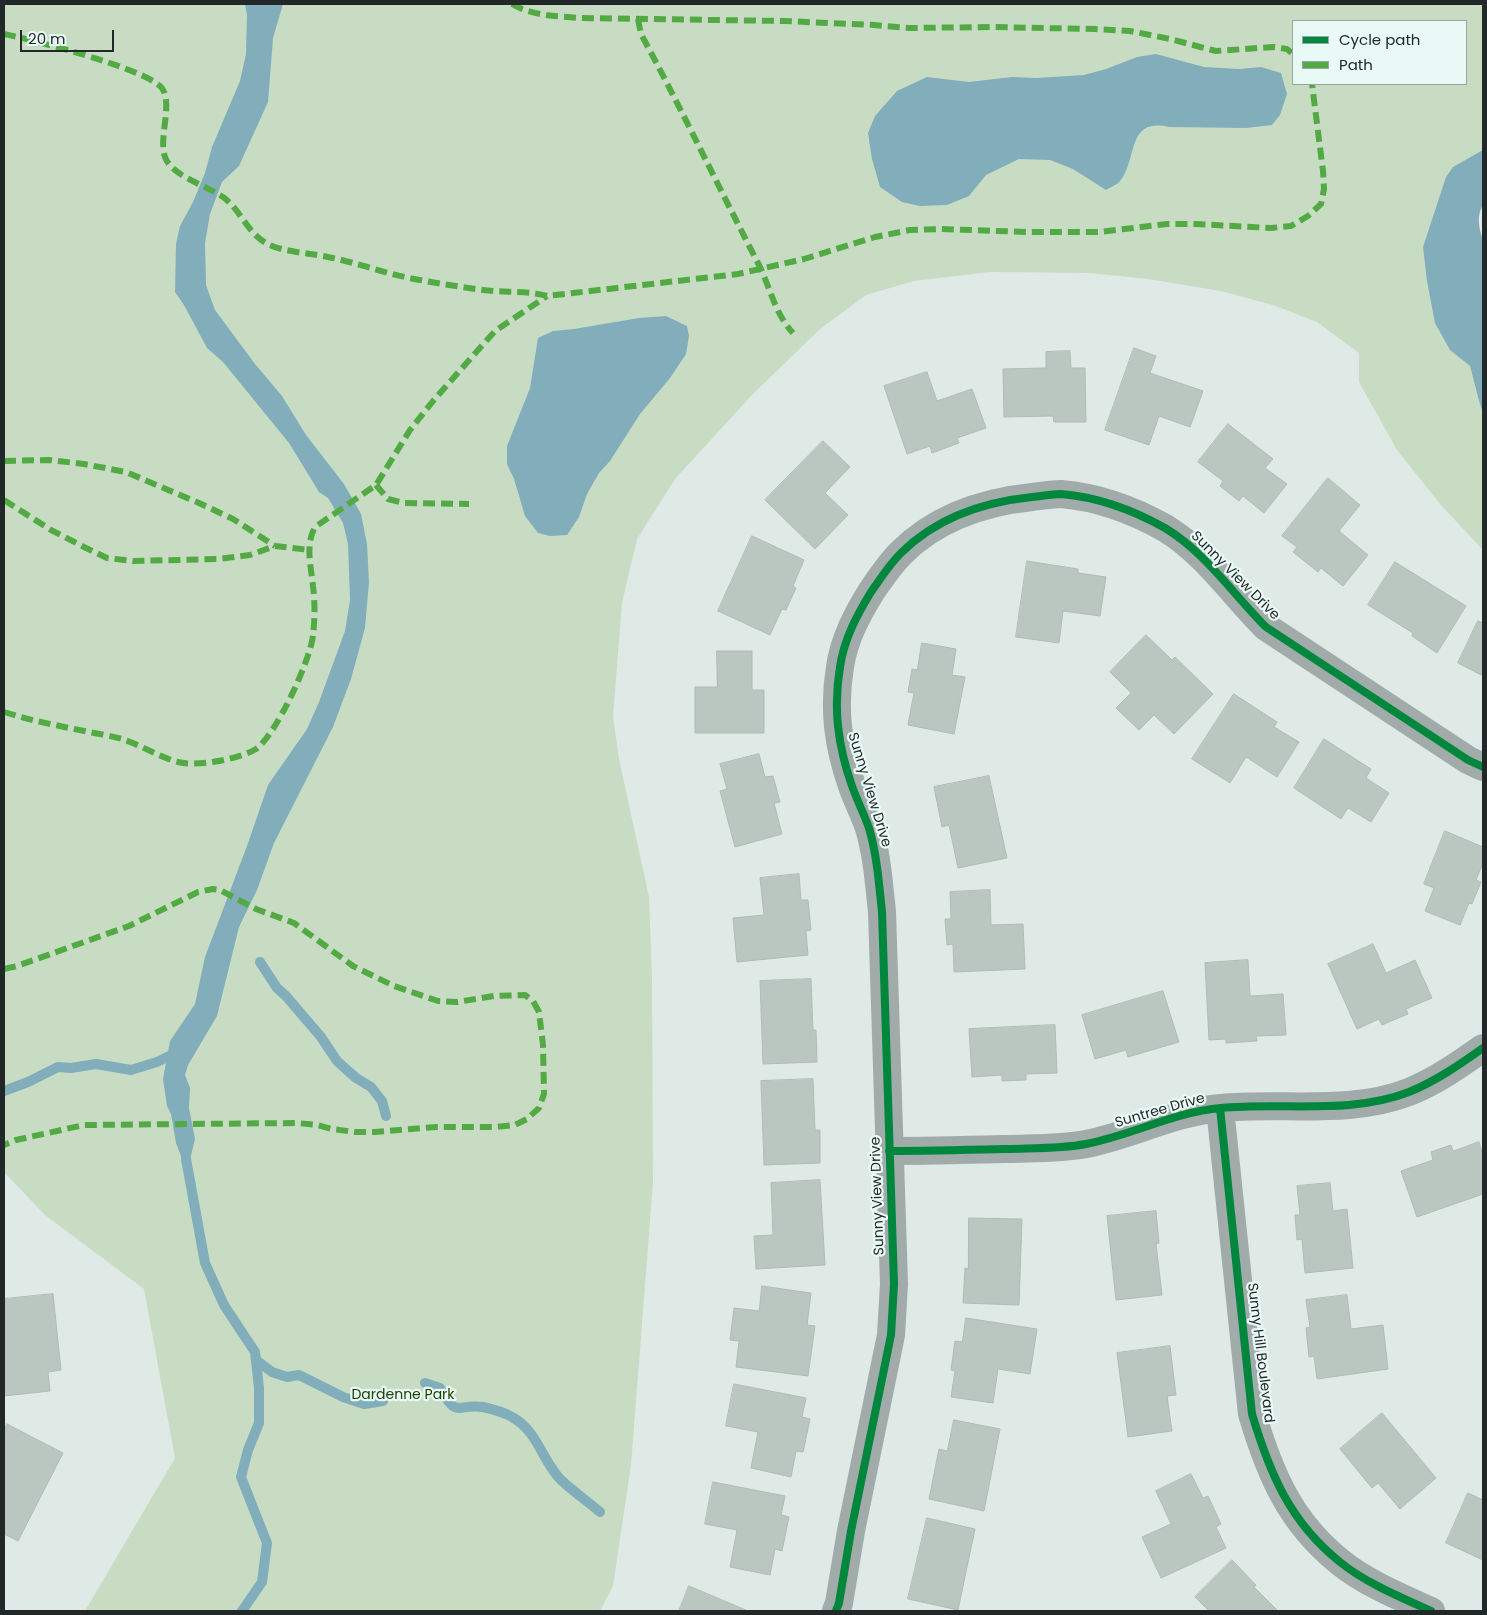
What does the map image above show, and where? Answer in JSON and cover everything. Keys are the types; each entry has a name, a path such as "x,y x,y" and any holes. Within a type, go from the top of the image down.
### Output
{"street":[{"name":"Sunny View Drive","path":"836,1611 890,1335 894,1284 882,912 878,866 869,828 852,786 839,746 836,707 840,666 846,639 864,604 882,576 900,554 922,536 950,518 982,506 1015,499 1060,494 1106,502 1132,511 1181,538 1216,571 1244,605 1266,627 1468,760 1483,767"},
{"name":"Suntree Drive","path":"889,1151 1032,1148 1084,1144 1114,1137 1178,1116 1220,1108 1278,1105 1340,1106 1383,1100 1408,1092 1447,1074 1483,1048"},
{"name":"Sunny Hill Boulevard","path":"1220,1108 1252,1414 1264,1455 1276,1482 1294,1514 1311,1535 1340,1563 1380,1587 1430,1611"}],"green space":[{"name":"Dardenne Park","path":"4,4 1483,4 1483,174 1471,180 1470,366 1483,413 1483,550 1441,505 1397,450 1359,382 1359,353 1317,322 1273,305 1221,291 1148,279 1089,273 990,272 914,281 866,295 820,329 751,396 675,479 637,539 622,603 613,716 619,759 649,897 652,977 653,1182 631,1465 613,1586 600,1611 85,1611 175,1458 144,1289 45,1215 4,1172"}],"water":[{"path":"245,4 283,4 273,38 268,102 239,166 222,182 210,214 205,243 206,285 215,310 255,364 282,396 306,435 344,484 361,514 367,544 369,582 365,628 351,679 333,727 274,843 257,890 239,927 217,1016 188,1065 185,1075 190,1088 189,1108 195,1139 187,1172 176,1143 163,1079 170,1041 195,1004 205,957 268,785 307,729 319,702 345,631 350,600 348,544 343,523 328,498 319,492 289,443 223,362 207,348 175,292 176,244 180,226 193,202 205,173 212,147 240,81 246,54 247,15"},
{"path":"1156,54 1204,67 1239,69 1261,67 1281,73 1287,94 1280,115 1272,125 1246,128 1155,126 1146,128 1139,134 1135,142 1126,172 1117,184 1106,190 1073,169 1050,160 1019,159 986,175 969,196 947,205 920,206 902,202 880,187 872,159 868,133 875,116 897,91 927,77 969,82 1012,77 1036,78 1084,75 1137,57"},
{"path":"1483,150 1483,205 1479,218 1479,227 1483,240 1483,413 1470,366 1450,350 1435,323 1423,247 1446,177 1453,167"},
{"path":"666,316 687,326 689,336 686,354 670,378 640,414 610,461 599,473 587,494 579,517 567,535 550,536 538,533 525,516 514,479 507,464 507,446 530,388 538,338 553,331 639,318"}],"building":[{"path":"1134,348 1156,356 1150,373 1203,391 1190,427 1159,416 1149,445 1105,430"},
{"path":"1070,351 1071,368 1085,368 1086,422 1054,422 1053,416 1004,417 1003,369 1046,368 1046,352"},
{"path":"927,372 937,401 972,389 986,428 957,438 959,443 932,453 930,446 907,454 884,386"},
{"path":"1228,424 1273,459 1265,468 1287,484 1264,513 1243,496 1239,501 1220,486 1223,481 1198,462"},
{"path":"823,441 850,467 825,493 848,515 815,549 765,500"},
{"path":"1328,478 1360,505 1339,531 1368,555 1343,586 1321,568 1318,572 1293,552 1297,547 1282,536"},
{"path":"752,536 804,560 793,586 796,588 786,610 782,609 770,635 718,611"},
{"path":"1027,561 1078,569 1078,573 1106,577 1100,616 1063,611 1059,643 1016,637"},
{"path":"1395,562 1466,606 1437,653 1412,636 1413,633 1368,605"},
{"path":"1478,621 1483,623 1483,676 1458,663"},
{"path":"1146,635 1172,660 1175,657 1213,694 1174,734 1154,715 1139,730 1116,708 1131,693 1110,672"},
{"path":"922,643 956,649 952,675 965,677 954,734 908,725 914,693 908,692 912,669 917,670"},
{"path":"717,651 752,651 752,690 764,690 764,733 695,733 695,687 717,687"},
{"path":"1234,694 1277,722 1274,727 1299,742 1277,777 1246,757 1230,783 1192,759"},
{"path":"1324,739 1371,769 1366,778 1389,793 1371,822 1348,808 1341,819 1294,788"},
{"path":"759,754 765,777 773,776 780,802 774,803 782,834 735,847 720,791 727,789 720,764"},
{"path":"989,776 1007,858 958,868 949,825 942,827 934,787"},
{"path":"1445,831 1483,847 1483,863 1476,880 1481,882 1472,904 1469,903 1460,925 1425,911 1434,888 1424,884"},
{"path":"799,874 801,900 808,900 811,930 806,931 808,955 737,962 733,918 764,915 760,878"},
{"path":"990,890 991,925 1023,924 1025,969 954,972 953,944 947,945 945,919 951,919 950,892"},
{"path":"1373,944 1386,973 1415,960 1432,998 1406,1009 1408,1014 1382,1025 1379,1019 1357,1029 1328,964"},
{"path":"1248,960 1250,996 1283,994 1286,1035 1256,1036 1257,1041 1226,1043 1226,1039 1209,1040 1205,963"},
{"path":"811,979 813,1030 816,1030 817,1062 763,1064 760,981"},
{"path":"1163,991 1179,1042 1128,1057 1126,1050 1095,1059 1082,1015"},
{"path":"1055,1025 1057,1073 1026,1074 1026,1080 1002,1081 1002,1075 972,1077 969,1029"},
{"path":"813,1079 815,1130 820,1130 820,1163 764,1165 761,1081"},
{"path":"1479,1142 1483,1155 1483,1194 1417,1217 1401,1171 1433,1160 1431,1152 1451,1145 1453,1151"},
{"path":"820,1180 825,1265 756,1269 754,1236 773,1235 771,1183"},
{"path":"1330,1183 1333,1211 1347,1209 1353,1268 1305,1273 1302,1239 1297,1240 1295,1215 1300,1215 1297,1186"},
{"path":"1156,1211 1159,1243 1156,1244 1162,1295 1116,1300 1107,1216"},
{"path":"969,1218 1022,1219 1019,1305 963,1303 965,1268 968,1269"},
{"path":"762,1286 811,1293 807,1325 815,1326 808,1376 736,1367 739,1341 730,1340 734,1308 759,1311"},
{"path":"53,1294 61,1370 48,1372 50,1391 4,1396 4,1299"},
{"path":"1347,1295 1351,1329 1383,1325 1388,1369 1317,1379 1314,1356 1309,1357 1306,1328 1310,1327 1306,1300"},
{"path":"966,1318 1037,1329 1030,1374 998,1369 993,1403 951,1397 955,1371 951,1370 955,1341 962,1342"},
{"path":"1170,1346 1176,1395 1167,1396 1172,1431 1128,1437 1117,1353"},
{"path":"734,1384 806,1398 802,1417 810,1419 803,1452 796,1451 791,1477 751,1468 758,1432 726,1426"},
{"path":"1382,1413 1436,1478 1400,1509 1378,1483 1372,1488 1340,1449"},
{"path":"954,1420 1000,1429 984,1511 929,1499 939,1449 947,1451"},
{"path":"7,1424 63,1453 18,1541 4,1534 4,1431"},
{"path":"1191,1474 1203,1498 1208,1496 1221,1524 1216,1527 1226,1548 1161,1578 1142,1537 1171,1524 1156,1491"},
{"path":"713,1482 785,1496 781,1515 789,1517 782,1551 775,1549 770,1575 730,1567 737,1530 705,1524"},
{"path":"1468,1493 1483,1500 1483,1560 1446,1543"},
{"path":"927,1518 975,1529 958,1610 908,1599"},
{"path":"1232,1560 1256,1585 1254,1587 1278,1611 1209,1611 1195,1597"},
{"path":"689,1586 748,1611 679,1611"}],"waterway":[{"path":"260,962 277,988 321,1037 337,1061 356,1078 371,1087 382,1101 386,1116"},
{"path":"4,1091 28,1082 58,1067 71,1068 96,1064 131,1070 157,1062 180,1051"},
{"path":"186,1159 205,1263 224,1305 255,1352 259,1388 259,1423 248,1450 241,1477 267,1543 262,1582 242,1611"},
{"path":"256,1360 272,1372 287,1377 299,1375 343,1397 364,1404 383,1401"},
{"path":"425,1383 440,1388 455,1407 483,1407 506,1414 521,1423 534,1438 561,1480 600,1512"}],"marked path":[{"path":"512,4 536,13 580,18 784,21 909,28 991,27 1130,31 1216,51 1273,47 1287,49 1292,53"},
{"path":"638,19 641,34 759,265 777,309 793,333"},
{"path":"4,34 62,48 111,63 150,80 161,87 165,93 166,101 163,149 168,163 181,174 227,200 253,232 272,246 428,281 483,290 547,296 738,274 804,259 875,237 910,230 1099,232 1167,224 1271,228 1291,226 1308,216 1321,204 1324,189 1312,85"},
{"path":"4,712 122,739 178,762 206,763 240,756 256,749 273,729 282,713 299,678 311,646 314,629 314,592 309,548 315,527 376,485 410,430 495,331 547,296"},
{"path":"4,461 49,460 126,472 233,519 275,546"},
{"path":"376,485 388,499 404,503 469,504"},
{"path":"4,500 51,530 107,558 133,561 219,559 250,555 275,546 310,550"},
{"path":"4,969 129,926 198,892 213,889 220,890 256,909 294,923 353,966 394,986 438,1001 457,1002 494,996 525,995 533,1001 539,1012 543,1045 544,1094 539,1108 527,1119 515,1125 496,1127 436,1127 355,1132 297,1123 84,1125 16,1140 4,1145"}],"cycle path":[{"path":"836,1611 891,1335 894,1284 882,912 872,838 852,786 840,742 837,698 840,667 848,637 856,618 871,592 889,567 901,553 929,530 962,514 996,503 1061,494 1088,498 1114,505 1153,521 1193,549 1266,627 1468,760 1483,767"},
{"path":"889,1151 1066,1147 1103,1140 1204,1110 1244,1107 1340,1106 1387,1099 1429,1083 1483,1048"},
{"path":"1220,1108 1252,1414 1266,1457 1284,1496 1295,1513 1323,1547 1340,1562 1372,1583 1431,1611"}]}
